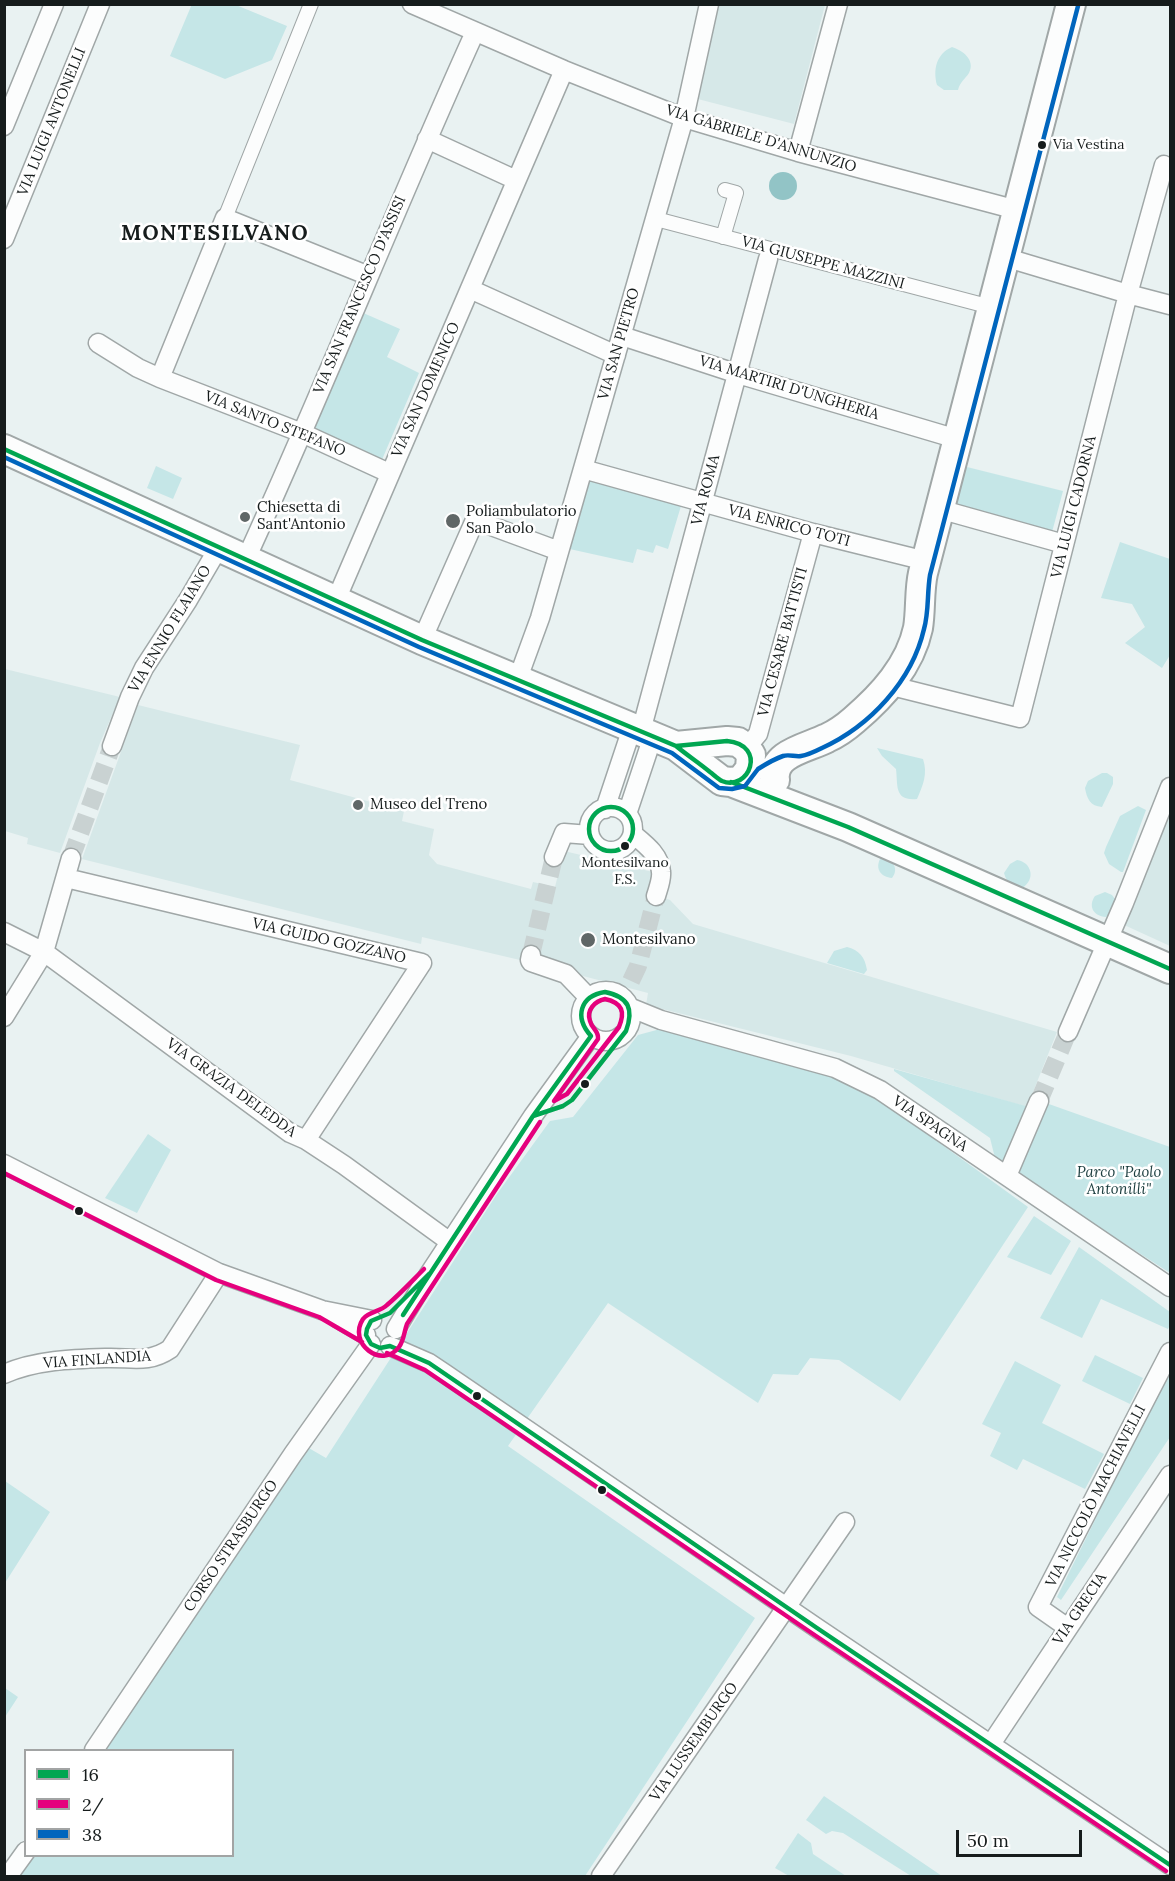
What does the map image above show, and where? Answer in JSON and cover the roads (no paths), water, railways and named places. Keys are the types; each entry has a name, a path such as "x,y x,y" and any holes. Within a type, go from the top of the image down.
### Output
{"main road":[{"path":"775,780 775,768 780,761 827,738 850,723 872,704 887,688 902,666 913,643 918,627 924,571 939,509 1071,4"},
{"path":"4,449 517,681 650,735 738,761 775,780 799,809"},
{"path":"738,761 818,723 846,705 866,687 880,672 890,656 924,571"},
{"path":"738,761 786,748 801,749"},
{"path":"738,761 799,809 848,827 1170,969"}],"street":[{"path":"4,126 54,4"},
{"name":"VIA LUIGI ANTONELLI","path":"4,239 100,4"},
{"path":"160,378 311,4"},
{"name":"VIA GABRIELE D'ANNUNZIO","path":"412,4 564,70 684,118 798,152 1017,210"},
{"name":"VIA SAN PIETRO","path":"517,681 540,618 656,219 684,118 709,4"},
{"path":"798,152 838,4"},
{"name":"VIA SAN FRANCESCO D'ASSISI","path":"246,560 427,138 475,32"},
{"name":"VIA SAN DOMENICO","path":"336,600 389,472 564,70"},
{"path":"427,138 516,180"},
{"name":"VIA LUIGI CADORNA","path":"887,688 896,687 1020,718 1128,294 1164,165"},
{"path":"723,237 736,193 725,190"},
{"path":"225,218 369,276"},
{"name":"VIA GIUSEPPE MAZZINI","path":"656,219 723,237 769,254 991,307"},
{"name":"VIA ROMA","path":"650,735 702,503 769,254"},
{"path":"1004,257 1170,305"},
{"path":"470,289 616,355"},
{"name":"VIA MARTIRI D'UNGHERIA","path":"622,336 738,374 957,439"},
{"name":"VIA SANTO STEFANO","path":"99,343 138,368 160,378 302,433 389,472"},
{"name":"VIA ENRICO TOTI","path":"583,469 813,534 924,571"},
{"path":"939,509 1065,544"},
{"path":"422,640 475,519 560,550"},
{"name":"VIA CESARE BATTISTI","path":"738,761 758,734 813,534"},
{"name":"VIA ENNIO FLAIANO","path":"112,746 130,697 144,668 219,547"},
{"path":"605,808 650,735"},
{"path":"627,814 650,735"},
{"path":"1068,1032 1124,903 1170,787"},
{"path":"605,808 617,808 627,814 633,825 633,834 626,845 614,851 602,849 596,845 590,835 591,822 599,811 605,808"},
{"path":"554,857 564,833 590,835"},
{"path":"633,834 648,846 660,867 662,873 656,896"},
{"path":"4,1017 44,952 71,858"},
{"name":"VIA GUIDO GOZZANO","path":"66,878 422,963 306,1140"},
{"name":"VIA GRAZIA DELEDDA","path":"4,932 44,952 290,1133 306,1140 344,1165 450,1242"},
{"path":"531,955 531,962 566,974 589,998"},
{"path":"602,992 616,993 628,1002 622,1035 616,1039 597,1038 586,1031 581,1020 584,1005 589,998 602,992"},
{"name":"VIA SPAGNA","path":"628,1002 640,1020 661,1020 836,1068 880,1090 1170,1287"},
{"name":"CORSO STRASBURGO","path":"95,1749 293,1454 357,1364 429,1274 533,1116 549,1112 597,1038"},
{"path":"1007,1176 1039,1101"},
{"path":"4,1164 219,1273 382,1332 1170,1865"},
{"name":"VIA FINLANDIA","path":"4,1374 27,1366 59,1361 109,1358 145,1360 158,1356 170,1349 219,1273"},
{"name":"VIA NICCOLÒ MACHIAVELLI","path":"1068,1628 1038,1607 1170,1352"},
{"name":"VIA GRECIA","path":"991,1744 1170,1475"},
{"name":"VIA LUSSEMBURGO","path":"601,1876 845,1522"},
{"path":"8,1876 24,1854"},
{"path":"1166,1876 1170,1869"}],"tunnel":[{"path":"71,858 112,746"},
{"path":"531,955 554,857"},
{"path":"631,981 638,966 656,896"},
{"path":"1039,1101 1068,1032"}],"place":[{"name":"Via Vestina","path":"1042,145"},
{"name":"Chiesetta di Sant'Antonio","path":"245,517"},
{"name":"Poliambulatorio San Paolo","path":"453,521"},
{"name":"Museo del Treno","path":"358,805"},
{"name":"Montesilvano F.S.","path":"625,846"},
{"name":"Montesilvano","path":"588,940"}],"district":[{"name":"MONTESILVANO","path":"215,234"}],"park label":[{"name":"Parco \"Paolo Antonilli\"","path":"1119,1182"}]}
